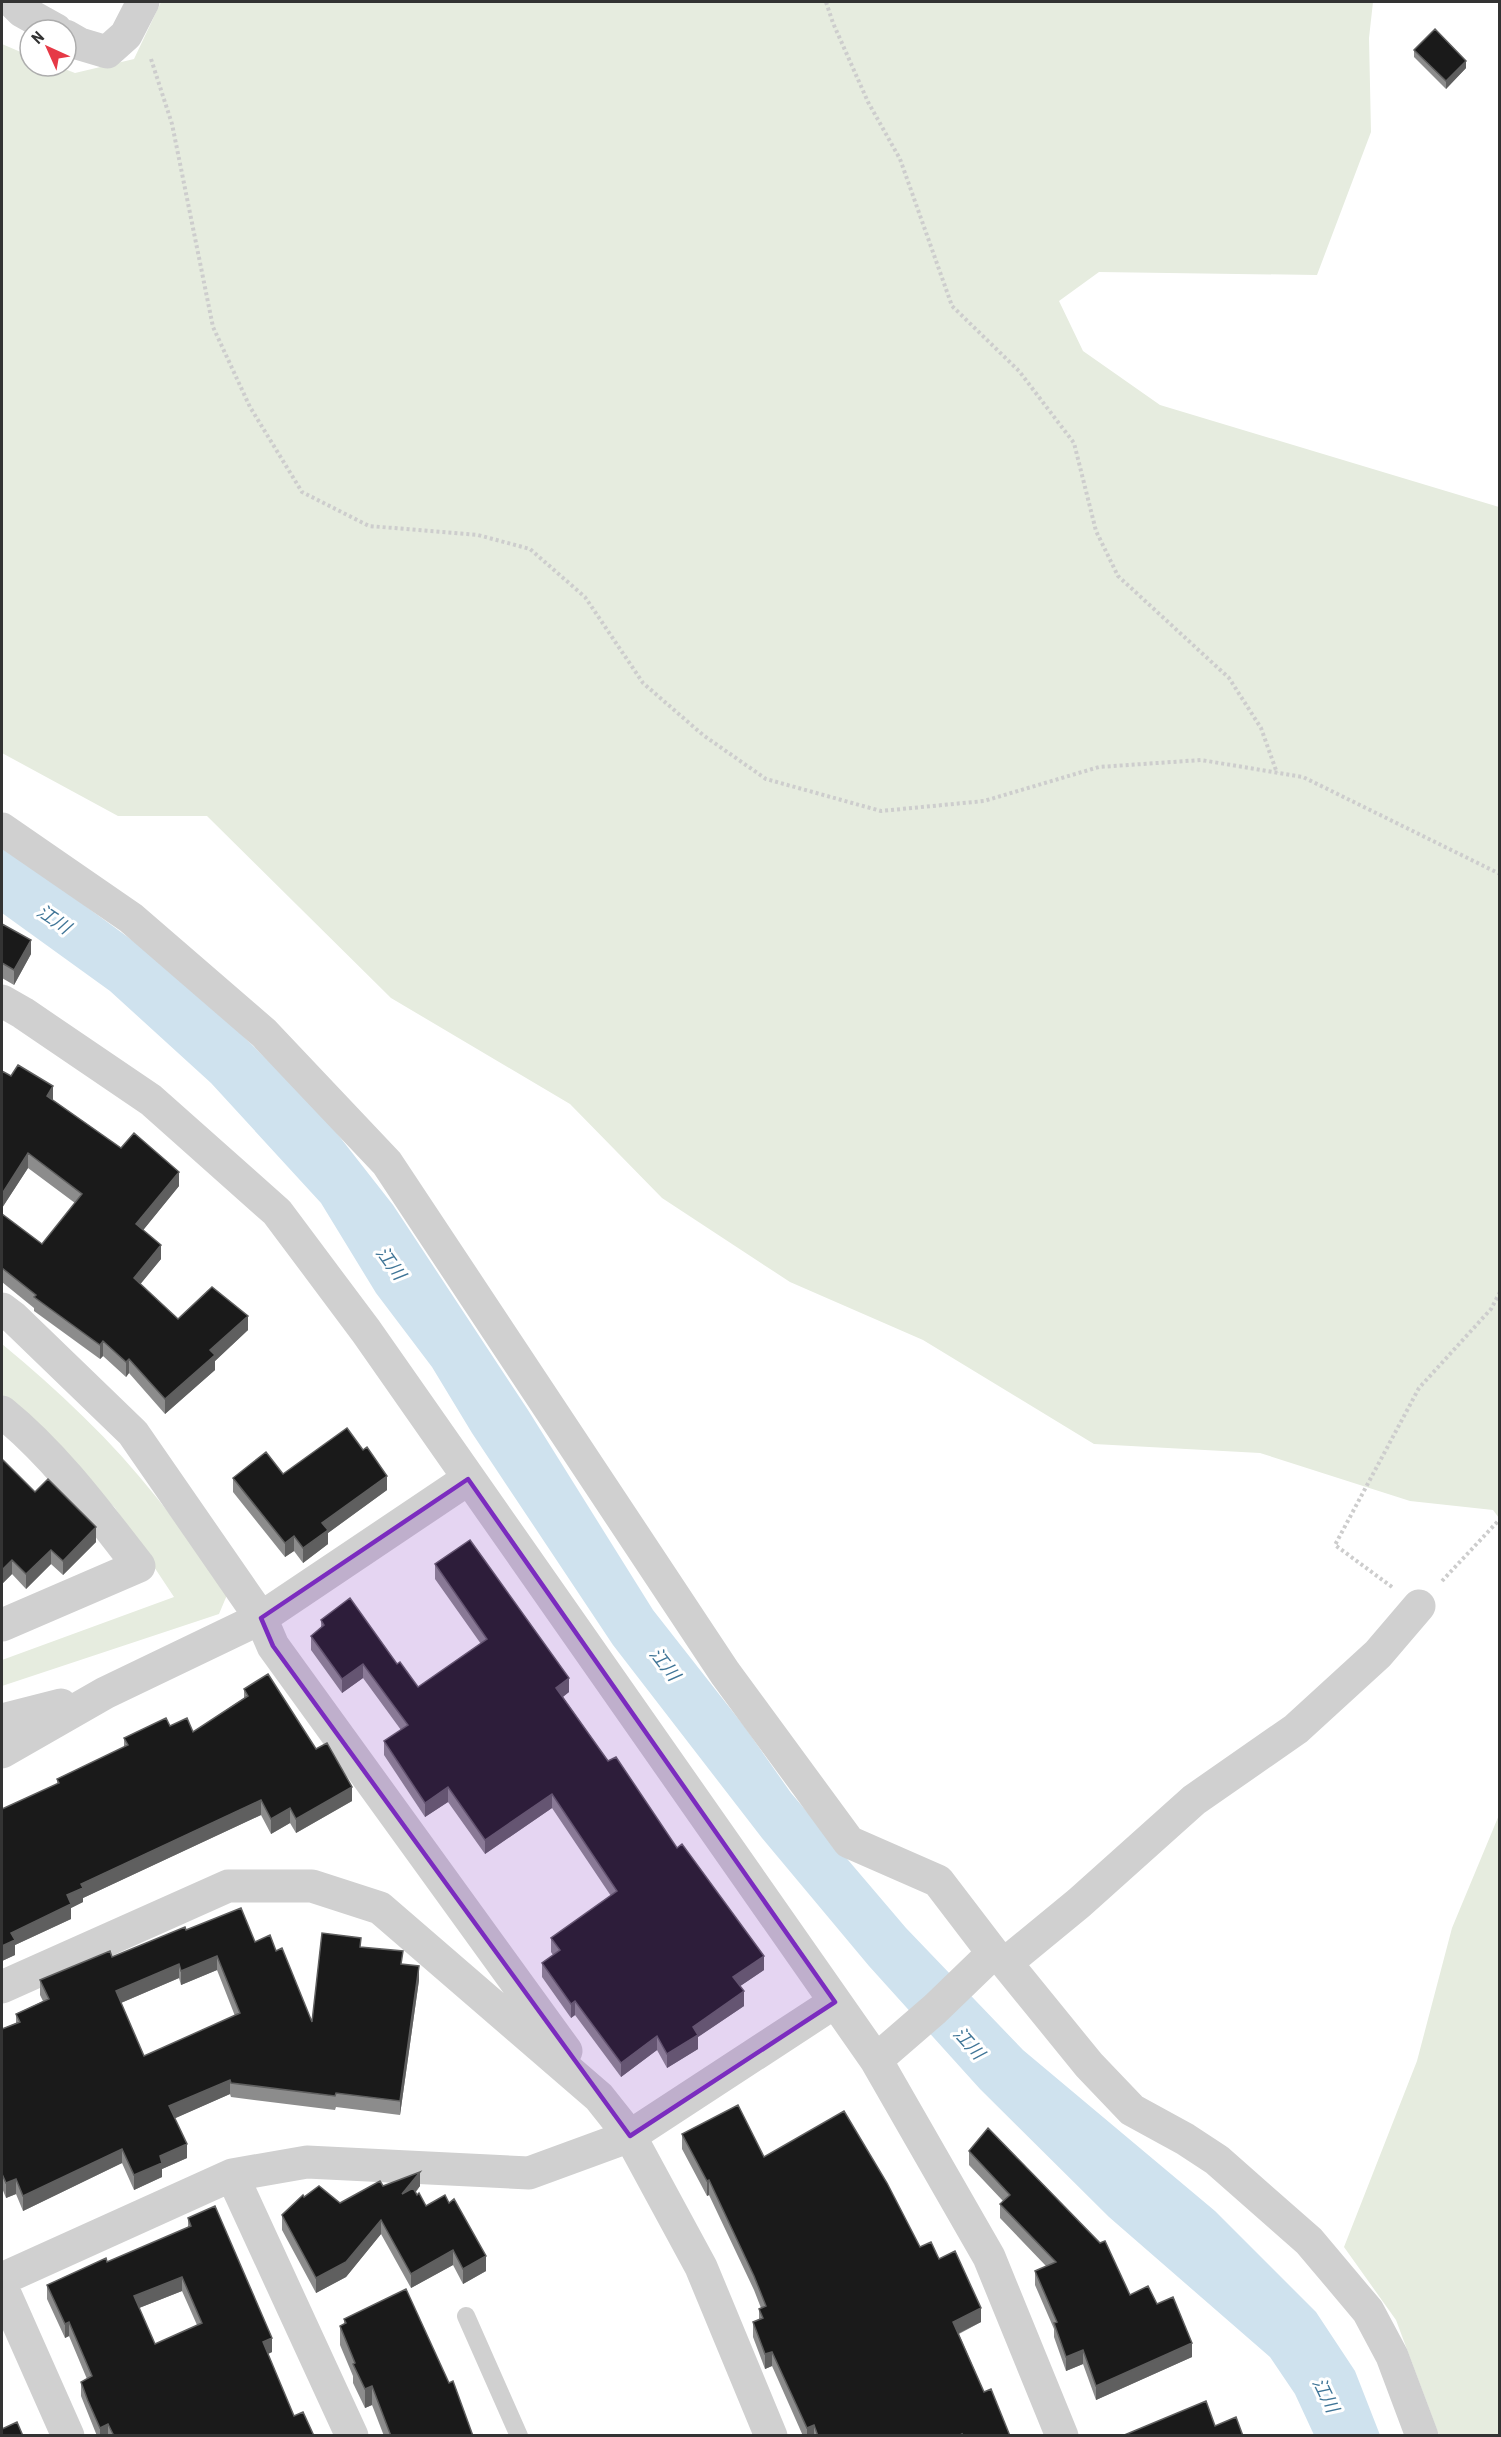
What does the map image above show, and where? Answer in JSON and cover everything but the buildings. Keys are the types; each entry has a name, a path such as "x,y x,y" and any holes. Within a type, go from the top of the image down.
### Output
{"street":[{"path":"13,2 22,11 35,18"},
{"path":"78,43 107,52 126,35 138,12"},
{"path":"2,829 131,918 149,933 264,1033 387,1163 725,1673 849,1842 938,1881 1089,2064 1132,2110 1217,2160 1309,2241 1368,2311 1392,2356 1422,2436"},
{"path":"2,1001 151,1100 277,1212 366,1331 876,2060 989,2257 1062,2436"},
{"path":"2,1309 133,1433 261,1618 273,1646 599,2097 630,2136 701,2267 771,2436"},
{"path":"2,1412 23,1429 88,1500 139,1566 2,1625"},
{"path":"2,1752 105,1694 261,1618 468,1479"},
{"path":"876,2060 935,2009 1000,1958 1079,1903 1194,1800 1296,1729 1378,1654 1419,1606"},
{"path":"2,1720 105,1694"},
{"path":"2,1987 228,1886 312,1886 380,1908 599,2097"},
{"path":"2,2279 232,2175 307,2162 529,2172 630,2136 835,2002"},
{"path":"232,2175 352,2436"},
{"path":"2,2288 68,2436"}],"lane":[{"path":"466,2316 519,2436"}],"path":[{"path":"826,2 832,23 868,102 900,159 952,306 1019,371 1074,442 1096,531 1118,576 1229,678 1261,728 1277,773"},
{"path":"138,12 172,124 213,327 250,406 302,492 369,526 478,535 530,549 585,597 643,683 703,735 766,779 880,811 984,801 1099,766 1201,760 1303,777 1500,874"},
{"path":"1500,1292 1491,1309 1419,1388 1335,1545 1419,1606 1500,1519"}],"highlighted area":[{"path":"468,1479 835,2002 630,2136 273,1646 261,1618"}],"shaded area":[{"path":"161,2 1373,2 1369,38 1371,132 1317,275 1099,272 1059,301 1083,351 1160,405 1499,507 1499,1518 1493,1510 1410,1501 1260,1453 1094,1444 923,1340 790,1282 662,1198 570,1104 391,998 207,816 118,816 2,753 2,44 18,51 18,78 78,78 78,72 134,59"},
{"path":"2,1344 84,1417 122,1456 157,1498 227,1595 219,1614 2,1686 2,1660 174,1597 115,1508 34,1423 2,1395"},
{"path":"1499,1815 1499,2435 1439,2435 1396,2320 1344,2247 1417,2061 1452,1928"}],"water":[{"name":"江川","path":"2,845 140,946 238,1031 321,1113 393,1205 528,1410 653,1610 744,1726 791,1793 906,1928 1023,2050 1215,2211 1316,2312 1355,2371 1380,2435 1314,2435 1295,2394 1270,2357 1109,2217 980,2089 869,1966 762,1838 613,1645 472,1433 432,1367 376,1293 321,1203 211,1083 110,991 2,913"}]}
